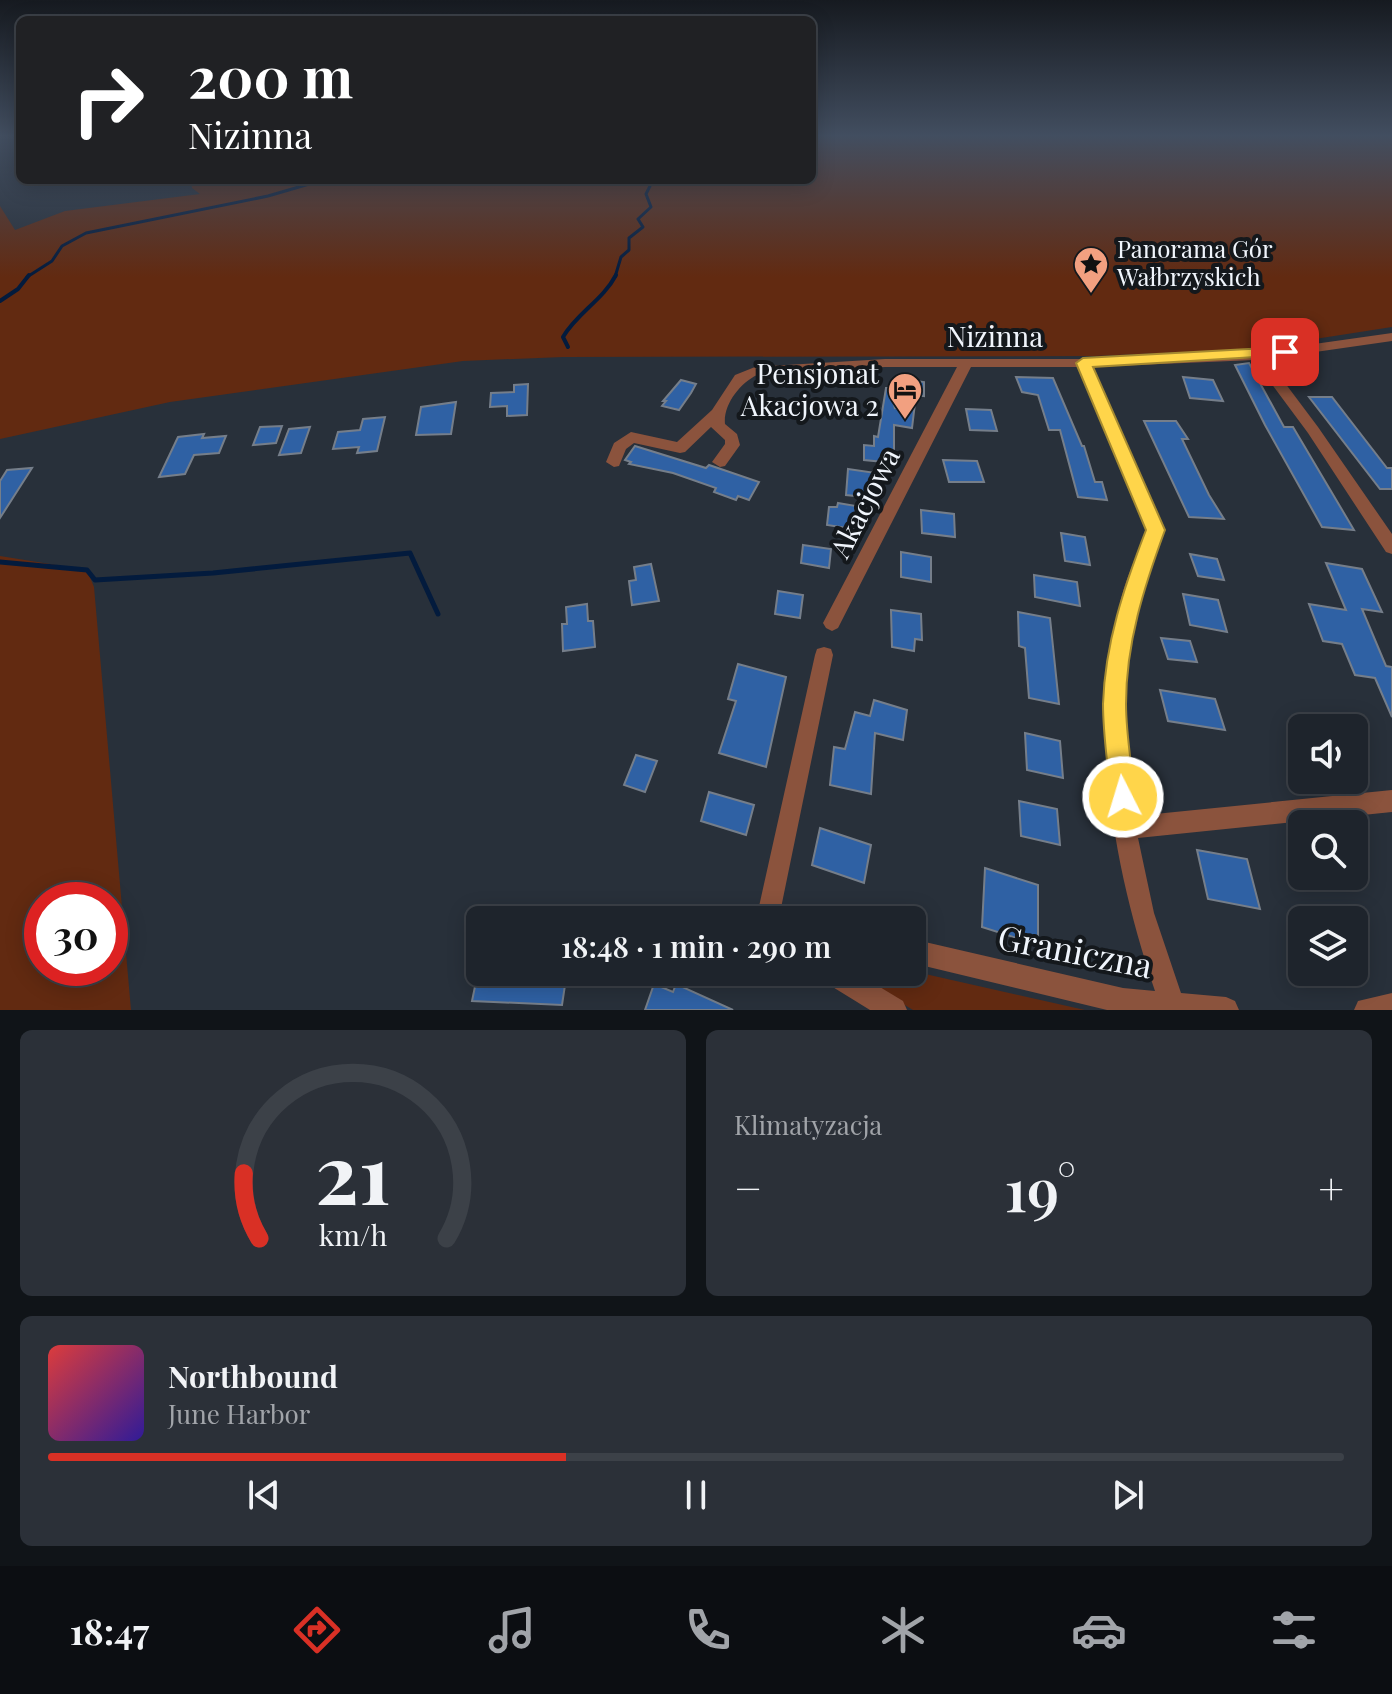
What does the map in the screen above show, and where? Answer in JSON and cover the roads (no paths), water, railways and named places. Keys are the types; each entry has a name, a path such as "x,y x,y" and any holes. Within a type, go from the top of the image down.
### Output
{"street":[{"name":"Nizinna","path":"614,462 619,447 631,437 680,448 717,413 740,378 755,371 885,363 1083,363 1258,356 1392,337"},
{"path":"1258,356 1313,430 1392,547"},
{"name":"Akacjowa","path":"832,623 966,363"},
{"path":"1083,363 1155,530 1130,596 1120,650 1115,705 1126,828 1139,902 1172,1004"},
{"path":"717,413 718,426 732,438 733,445 720,462"},
{"path":"776,906 824,655"},
{"path":"1126,828 1392,801"},
{"name":"Graniczna","path":"926,954 1123,1001 1226,1010"},
{"path":"855,986 894,1010"},
{"path":"1367,1010 1392,1006"}],"waterway":[{"path":"28,276 52,261 62,246 86,233 268,196 309,184"},
{"path":"615,277 621,257 629,250 629,238 643,227 638,219 651,207 646,194 651,184"},
{"path":"0,301 18,289 28,276"},
{"path":"568,347 563,337 615,277"},
{"path":"0,562 87,570 95,580 213,573 410,553 438,614"}],"place":[{"name":"Panorama Gór Wałbrzyskich","path":"1091,295"},
{"name":"Pensjonat Akacjowa 2","path":"905,421"}]}
